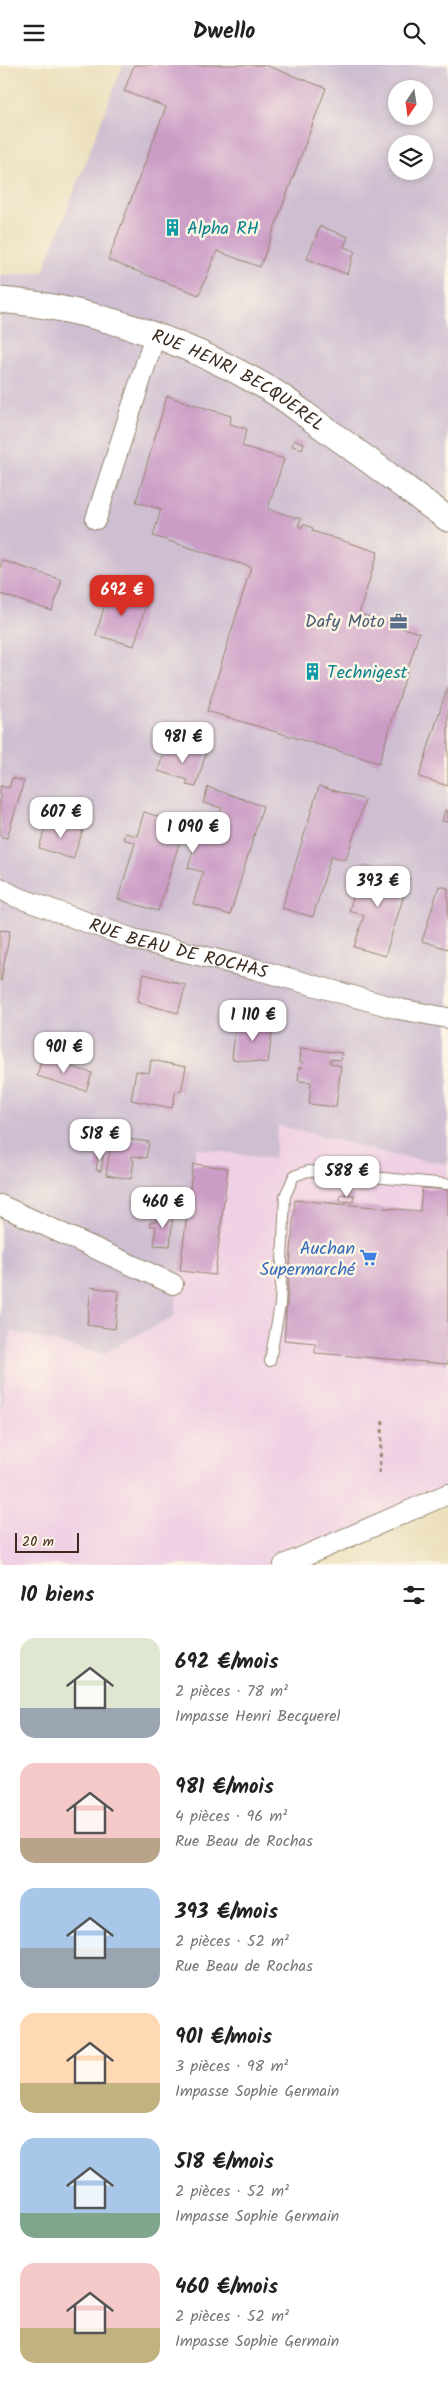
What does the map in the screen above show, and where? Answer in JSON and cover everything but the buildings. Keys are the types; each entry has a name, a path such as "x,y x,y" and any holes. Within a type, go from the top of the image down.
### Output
{"street":[{"name":"RUE HENRI BECQUEREL","path":"0,300 47,306 74,312 155,335 265,386 448,519"},
{"path":"96,519 155,335"},
{"name":"RUE BEAU DE ROCHAS","path":"0,888 14,896 133,939 255,969 399,1009 448,1019"},
{"path":"0,1205 174,1284"},
{"path":"284,1565 448,1494"}],"lane":[{"path":"270,1361 280,1305 285,1196 294,1176 308,1171 448,1185"}],"path":[{"path":"379,1473 383,1420"}],"shaded area":[{"path":"123,65 448,65 448,1164 392,1155 278,1125 274,1159 196,1148 174,1316 102,1354 11,1331 0,1413 0,275 43,272"},
{"path":"278,1125 392,1155 448,1164 448,1495 309,1565 0,1565 0,1413 11,1330 102,1354 180,1271 195,1148 273,1159"}],"place":[{"name":"Alpha RH","path":"173,228"},
{"name":"Dafy Moto","path":"399,621"},
{"name":"Technigest","path":"313,672"},
{"name":"Auchan Supermarché","path":"369,1258"}]}
